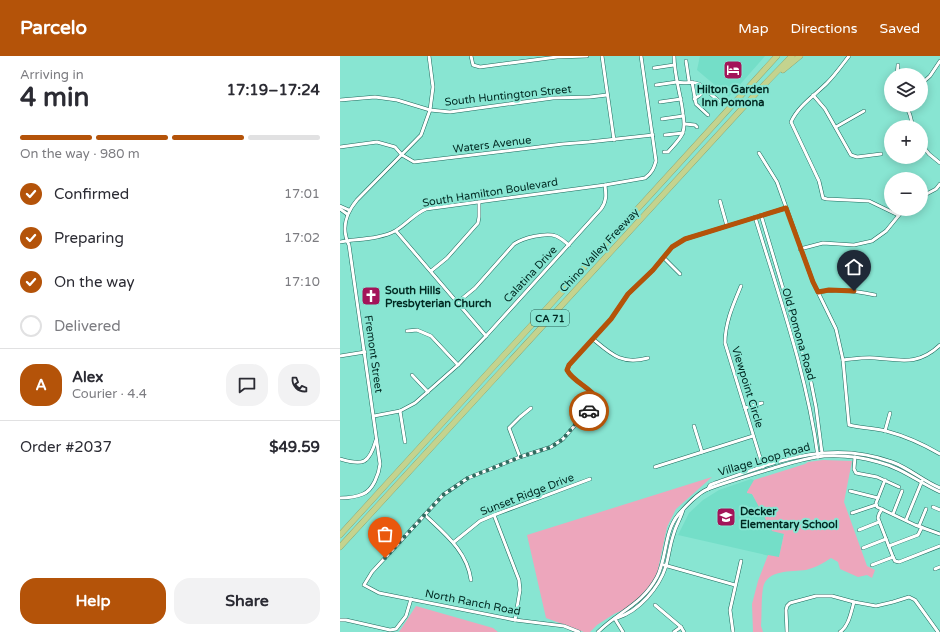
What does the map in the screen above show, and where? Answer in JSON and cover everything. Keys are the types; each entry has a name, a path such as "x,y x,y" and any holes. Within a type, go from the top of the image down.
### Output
{"highway":[{"name":"Chino Valley Freeway","path":"340,535 776,56"},
{"name":"Chino Valley Freeway","path":"340,547 792,56"},
{"path":"760,89 800,56"}],"street":[{"path":"348,212 357,200 421,135 430,110 433,87 429,56"},
{"path":"471,56 473,65 480,67 557,57 587,56"},
{"path":"602,56 614,140"},
{"path":"641,56 653,135"},
{"path":"664,152 668,152 683,133 685,124 682,99 674,65 674,56"},
{"path":"849,56 826,84 813,95 793,117 791,122 819,181 823,198 869,201 884,208"},
{"path":"686,61 696,104 708,115"},
{"path":"928,78 940,61"},
{"path":"654,68 674,65"},
{"path":"656,85 677,82 699,84 720,102"},
{"path":"694,99 705,89"},
{"name":"South Huntington Street","path":"340,100 375,97 397,100 430,110 450,112 553,98 607,95"},
{"path":"813,95 825,109 851,155 856,157 881,154"},
{"path":"660,102 682,99"},
{"path":"836,127 864,111"},
{"path":"662,119 683,116"},
{"path":"685,124 694,125 697,127"},
{"path":"665,135 683,133"},
{"name":"Waters Avenue","path":"340,146 377,142 395,147 402,155 414,162 653,135"},
{"name":"South Hamilton Boulevard","path":"340,242 379,236 396,230 418,212 426,209 639,180 650,175 656,161 653,135"},
{"path":"759,153 777,182 813,282 836,329 843,360 847,421 849,425 885,431 910,439 940,454"},
{"path":"928,153 940,163"},
{"path":"928,193 936,189 940,184"},
{"name":"Calatina Drive","path":"374,416 400,411 415,403 458,365 569,245 604,204 606,198 605,185"},
{"path":"720,201 727,226"},
{"path":"431,271 447,258 478,223 479,202"},
{"path":"340,206 348,212"},
{"path":"471,580 470,570 454,542 424,515 443,495 468,478 520,457 551,447 563,439 577,422 595,405 598,400 591,391 570,375 567,370 569,365 611,319 628,294 653,270 672,247 685,239 786,208"},
{"path":"340,209 348,212"},
{"name":"Fremont Street","path":"340,498 363,494 368,491 376,480 380,471 365,352 345,227 348,212"},
{"name":"Old Pomona Road","path":"761,215 811,382 822,452"},
{"path":"800,249 823,243 844,245 863,244 879,237 886,231 897,216"},
{"name":"Old Pomona Road","path":"755,217 802,372 817,455"},
{"path":"396,230 486,336"},
{"path":"458,302 475,288 514,244 520,240 550,234 560,238 569,245"},
{"path":"664,258 680,274"},
{"name":"Viewpoint Circle","path":"741,286 728,318 725,332 725,342 764,471"},
{"path":"818,292 840,290 875,295"},
{"path":"407,331 417,330 430,336 458,365"},
{"path":"593,339 615,357 636,360 648,358"},
{"path":"843,360 860,358 897,361 910,360 933,352 940,345"},
{"path":"340,356 365,352"},
{"path":"412,375 428,392"},
{"path":"745,408 762,403"},
{"path":"520,457 509,428 520,416 531,408"},
{"path":"400,411 405,442"},
{"path":"885,431 890,413"},
{"path":"694,426 702,452"},
{"path":"655,467 754,436"},
{"path":"340,459 358,463 368,460 374,450 377,438"},
{"name":"Village Loop Road","path":"708,489 817,455 822,452 837,452 856,453 893,462 904,467 940,492"},
{"path":"856,453 854,469 856,473 885,480 899,487"},
{"name":"Village Loop Road","path":"598,632 615,619 631,611 647,597 656,586 683,510 708,489 710,485 804,455 817,455 855,458 877,462 902,470 940,488"},
{"name":"Sunset Ridge Drive","path":"454,542 480,521 590,479"},
{"path":"876,504 885,480"},
{"path":"906,520 922,480"},
{"path":"850,491 878,498"},
{"path":"893,514 902,491"},
{"path":"876,504 877,507 939,534 940,528"},
{"path":"852,513 876,504"},
{"path":"933,508 940,510"},
{"path":"882,509 878,516 879,522 895,561 899,562 940,546"},
{"path":"888,546 918,535 926,509"},
{"name":"North Ranch Road","path":"424,515 372,572 364,585 379,592 411,599 515,620 564,626 580,632"},
{"path":"494,515 519,580 520,590 515,620"},
{"path":"859,530 879,522"},
{"path":"863,548 886,539"},
{"path":"872,565 893,557"},
{"path":"733,632 730,610 741,561"},
{"path":"664,565 735,585"},
{"path":"935,569 940,567"},
{"path":"787,632 787,606 790,603 816,596 832,596 876,606 909,597 915,600 939,631"},
{"path":"340,620 390,630 396,628 406,616 411,599"},
{"path":"840,632 843,630 849,618 854,602"},
{"path":"655,605 684,632"},
{"path":"615,619 623,632"},
{"path":"674,632 680,627"}],"shaded area":[{"path":"700,56 765,56 729,97 697,70"},
{"path":"823,460 852,461 844,502 867,566 875,570 872,578 867,575 858,577 840,569 838,562 831,558 806,570 774,574 765,582 763,588 761,626 763,632 753,632 752,604 758,581 768,555 779,557 784,534 772,531 752,494 747,492 754,480 808,462"},
{"path":"712,477 676,509 667,527 657,574 639,599 597,625 590,632 584,632 546,618 527,535"},
{"name":"Decker Elementary School","path":"751,479 754,480 747,492 752,494 760,509 784,533 779,558 678,535 689,513 703,500 719,490"},
{"path":"416,606 493,628 498,632 399,632"}],"way so far":[{"path":"385,558 443,495 468,478 520,457 551,447 563,439 577,422 589,411"}],"place":[{"name":"Hilton Garden Inn Pomona","path":"733,70"},
{"name":"South Hills Presbyterian Church","path":"371,296"},
{"name":"Decker Elementary School","path":"726,517"}],"route":[{"path":"589,411 598,400 591,391 570,375 567,370 569,365 611,319 628,294 653,270 672,247 685,239 786,208 800,249 818,292 829,290 854,291"}]}
